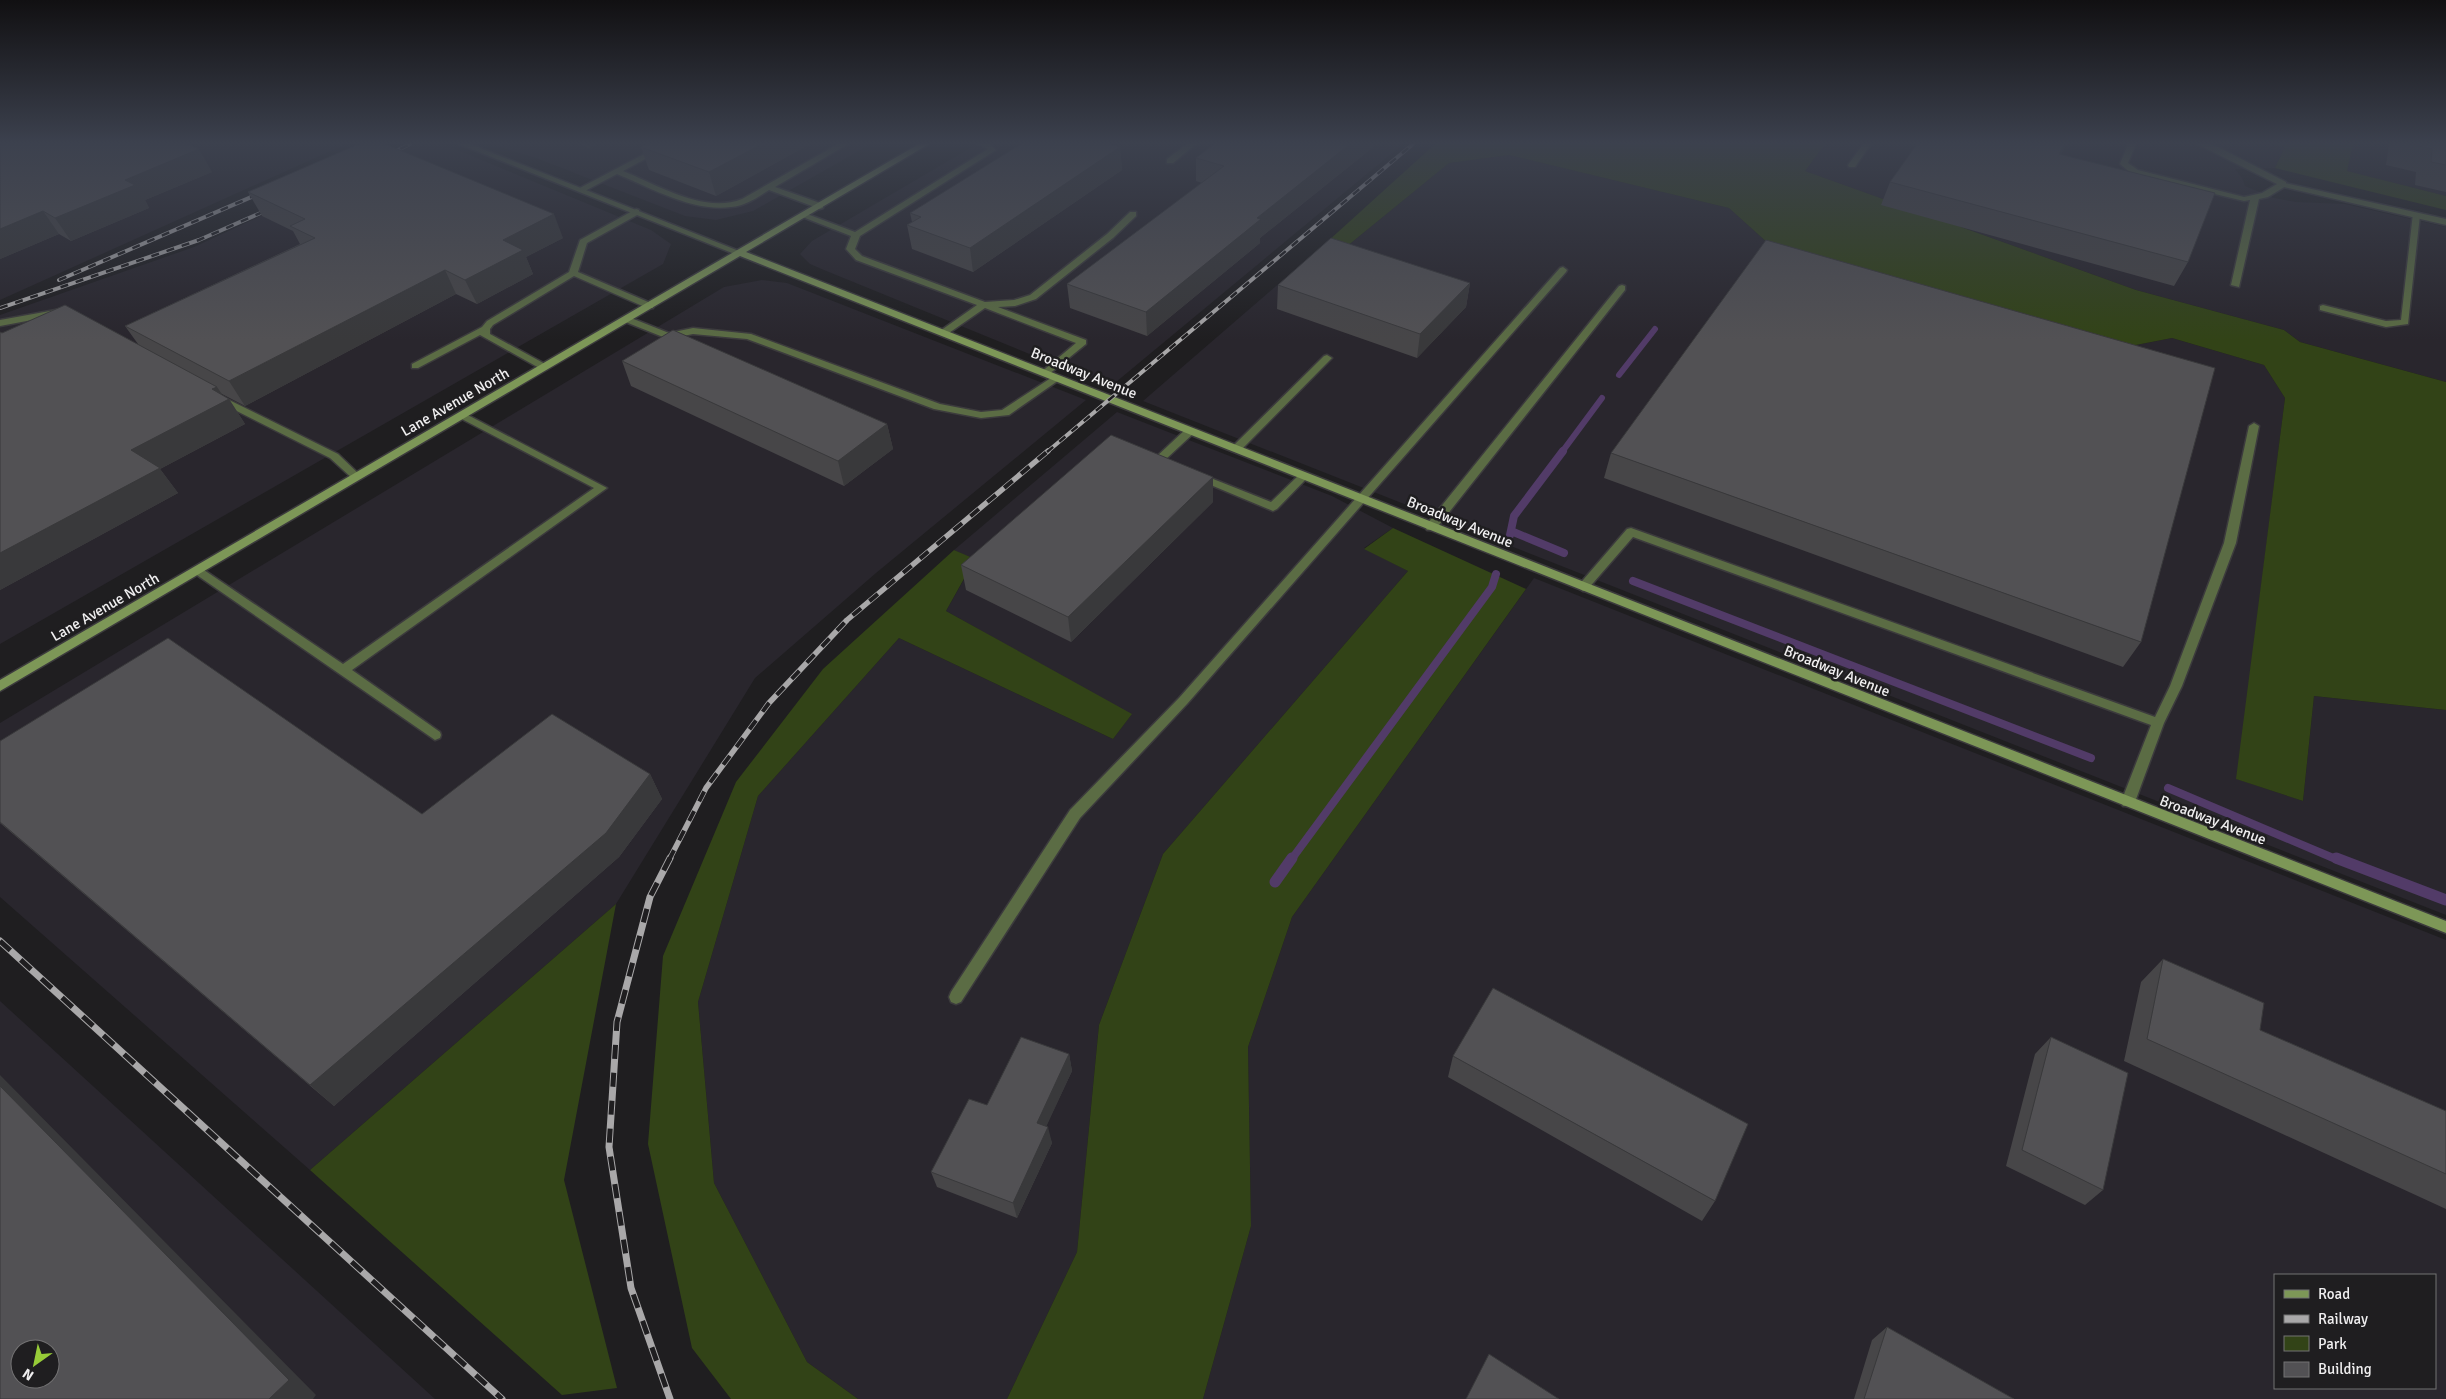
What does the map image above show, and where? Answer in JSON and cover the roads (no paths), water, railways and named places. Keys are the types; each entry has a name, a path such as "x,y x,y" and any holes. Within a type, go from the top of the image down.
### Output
{"street":[{"name":"Broadway Avenue","path":"629,209 2446,927"},
{"name":"Lane Avenue North","path":"0,686 815,209"},
{"path":"897,209 856,235 850,249 859,258 1083,342 1045,373"},
{"path":"2236,285 2252,209"},
{"path":"2391,209 2446,222"},
{"path":"415,366 485,329 490,323 573,273 584,242 636,212"},
{"path":"943,333 984,304 1015,303 1033,297 1110,236 1133,214"},
{"path":"2323,308 2386,324 2405,322 2416,215"},
{"path":"804,216 856,235"},
{"path":"956,997 1075,814 1183,701 1563,270"},
{"path":"573,273 650,306"},
{"path":"1432,526 1622,288"},
{"path":"0,323 60,311 68,316"},
{"path":"626,319 668,336 694,331 748,336 938,407 981,416 1005,413 1058,378"},
{"path":"485,329 485,335 544,368"},
{"path":"1236,449 1326,358"},
{"path":"205,390 334,456 357,477"},
{"path":"343,670 602,488 462,415"},
{"path":"2128,802 2158,723 2176,686 2230,543 2254,426"},
{"path":"1190,431 1159,460 1273,507 1304,476"},
{"path":"1583,587 1631,532 2158,723"},
{"path":"197,571 435,735"}],"waterway":[{"path":"1619,375 1655,329"},
{"path":"1562,452 1602,398"},
{"path":"1510,535 1514,516 1563,451"},
{"path":"1511,531 1564,553"},
{"path":"1291,860 1492,587 1496,574"},
{"path":"1633,581 2091,758"},
{"path":"2168,788 2338,860"},
{"path":"1275,882 1292,858"},
{"path":"2336,858 2446,900"}],"railway":[{"path":"59,280 223,209"},
{"path":"0,308 199,240 269,209"},
{"path":"1047,452 1335,209"},
{"path":"669,860 706,788 769,703 847,620 1048,451"},
{"path":"670,858 650,897 617,1022 609,1147 631,1288 670,1399"},
{"path":"0,941 502,1399"}]}
